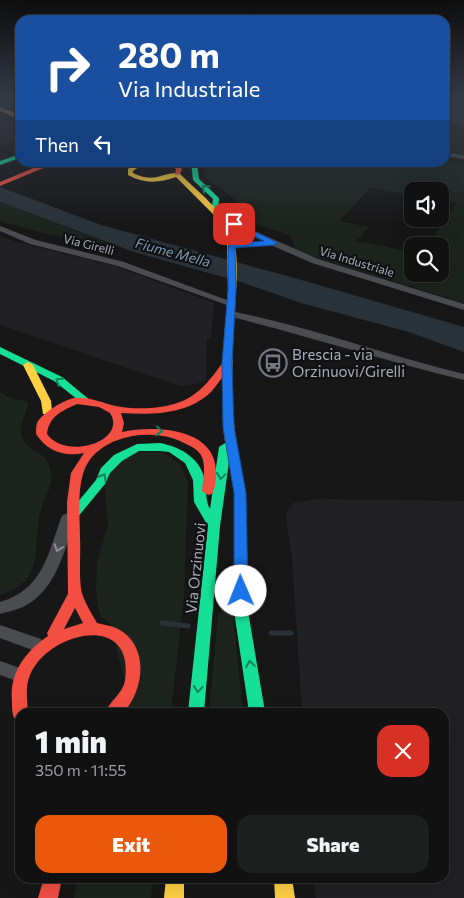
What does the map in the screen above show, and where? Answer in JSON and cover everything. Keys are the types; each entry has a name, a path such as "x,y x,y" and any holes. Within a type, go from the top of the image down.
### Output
{"main road":[{"path":"0,154 15,150"},
{"path":"0,163 15,158"},
{"path":"0,171 15,166"},
{"path":"5,182 42,167"},
{"path":"131,167 130,174 140,179 193,190"},
{"path":"194,167 194,176 216,198 217,216"},
{"path":"150,180 168,178 180,168"},
{"name":"Via Orzinuovi","path":"180,168 193,190 217,216 232,251 232,290 227,363 228,427 214,526 196,708"},
{"path":"0,350 58,379 86,400"},
{"path":"67,462 41,440 37,434 37,426 40,419 47,412 65,403 86,400 114,409 153,410 186,402 202,394 227,363"},
{"path":"28,365 46,401 47,412"},
{"path":"111,439 118,431 121,423 114,409"},
{"name":"Via Orzinuovi","path":"228,427 240,493 241,611 256,708"},
{"path":"67,462 88,456 98,446 134,431 167,432 188,440 205,452 209,461 208,503 214,526"},
{"path":"92,628 76,594 73,509 67,462 71,451 98,446"},
{"path":"73,509 101,480 111,464 118,458 137,448 160,447 172,449 190,461 199,480 200,502 214,526"},
{"path":"54,633 76,594"},
{"path":"17,708 13,700 7,671 35,644 54,633 80,627 107,632 119,639 128,650 134,662 134,677 130,692 119,708"},
{"path":"48,898 52,883"},
{"path":"174,898 176,883"},
{"path":"284,883 285,898"}],"street":[{"path":"450,155 464,157"},
{"name":"Via Industriale","path":"217,216 316,261 464,307"},
{"name":"Via Girelli","path":"0,228 32,242 121,264 230,308"},
{"name":"Via Industriale","path":"232,251 274,243"},
{"path":"230,308 261,320 464,377"},
{"path":"0,608 31,596 45,581 73,509"},
{"path":"0,631 35,644"}],"shaded area":[{"path":"0,141 15,141 15,142 0,146"},
{"path":"450,141 464,141 464,154 450,152"},
{"path":"450,162 464,164 464,303 293,250 294,244 289,235 245,221 243,211 235,200 205,177 203,167 450,167","holes":["404,182 449,182 449,202 457,203 449,214 449,227 440,227 433,237 449,237 449,282 404,282 404,250 357,241 369,227 339,221 371,188 404,194"]},
{"path":"0,202 110,244 43,233 0,221"},
{"path":"0,236 20,243 115,266 214,303 211,337 207,340 206,380 200,383 181,386 0,325"},
{"path":"0,392 8,397 28,402 21,428 23,439 45,459 49,465 51,478 41,508 36,552 31,573 15,589 0,595"},
{"path":"161,451 180,464 188,483 184,594 171,708 125,708 131,703 110,624 101,617 98,607 96,588 97,562 108,525 104,480 131,453"},
{"path":"317,499 464,501 464,898 316,898 314,883 449,883 449,708 302,708 292,559 286,517 288,509 294,503"},
{"path":"222,609 230,610 233,614 243,708 209,708 218,614"},
{"path":"76,883 152,883 151,898 74,898"}],"water":[{"name":"Fiume Mella","path":"0,187 101,225 464,327 464,352 409,332 301,303 241,282 134,252 0,202"}],"waterway":[{"path":"162,623 188,626"},
{"path":"271,633 291,633"}],"traffic: fast":[{"path":"0,163 15,158"},
{"path":"195,167 196,180 216,198 215,212"},
{"path":"0,350 58,379 86,401"},
{"path":"73,515 101,481 105,471 118,458 137,448 160,447 172,449 190,461 199,480 200,502 214,526"},
{"path":"196,708 214,526 225,447"},
{"path":"232,449 240,493 241,611 256,708"}],"traffic: slow":[{"path":"134,167 130,170 130,174 148,180 177,174"},
{"path":"177,174 215,212 229,236 231,245 232,290 227,363 228,427 232,449"},
{"path":"28,365 46,401 47,412"},
{"path":"174,898 175,883"},
{"path":"284,883 285,898"}],"traffic: jam":[{"path":"0,184 42,167"},
{"path":"177,167 179,169 177,174"},
{"path":"114,409 160,410 183,405 207,390 227,363"},
{"path":"75,401 102,404 114,411 118,416 119,425 114,436 93,448 75,451 60,449 48,443 41,434 43,423 53,412 75,401"},
{"path":"111,439 140,432 158,432 177,435 195,444 201,448 209,460 208,491"},
{"path":"92,628 75,594 73,502 77,473 88,456 98,446"},
{"path":"54,633 75,594"},
{"path":"20,708 19,686 23,672 31,660 41,649 54,640 67,633 82,629 96,629 114,633 129,651 133,671 132,685 126,698 117,708"},
{"path":"48,898 52,883"}],"place":[{"name":"Brescia - via Orzinuovi/Girelli","path":"273,363"}],"route":[{"path":"234,224 274,243 232,246 232,290 227,363 228,427 240,493 241,591"}]}
